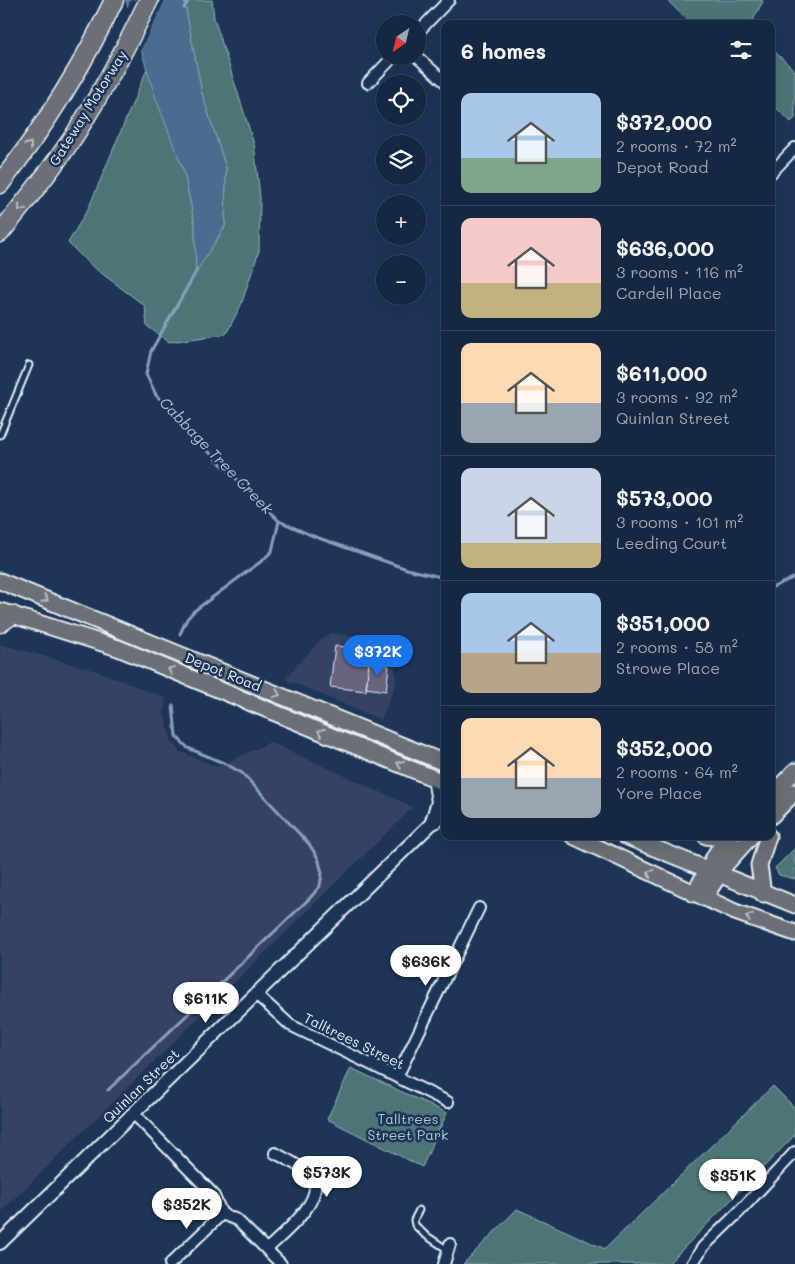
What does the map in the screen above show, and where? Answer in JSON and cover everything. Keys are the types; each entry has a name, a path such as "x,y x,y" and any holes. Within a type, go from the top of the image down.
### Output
{"highway":[{"name":"Gateway Motorway","path":"0,184 49,118 98,33 114,0"},
{"name":"Gateway Motorway","path":"0,233 38,186 75,134 111,76 149,0"}],"main road":[{"name":"Depot Road","path":"0,581 441,760"},
{"name":"Depot Road","path":"4,616 118,648 441,777"},
{"path":"775,792 795,771"},
{"path":"775,812 795,792"},
{"path":"581,840 699,896 795,933"},
{"path":"635,840 763,894 795,905"},
{"path":"699,896 713,872 717,852 728,840"},
{"path":"713,872 747,840"},
{"path":"763,894 759,865 767,840"}],"street":[{"path":"426,24 449,0"},
{"path":"368,83 385,65"},
{"path":"426,65 441,78"},
{"path":"775,169 795,148"},
{"path":"430,756 440,768 441,777 438,802 431,824"},
{"name":"Quinlan Street","path":"0,1243 431,824 441,818"},
{"path":"398,1077 479,908"},
{"name":"Talltrees Street","path":"256,994 290,1026 448,1102"},
{"path":"134,1113 213,1194 222,1214 237,1220 281,1264"},
{"path":"692,1264 702,1247 740,1212 795,1152"},
{"path":"267,1250 309,1206 316,1193 315,1182 309,1174 275,1153"},
{"path":"170,1264 222,1214"},
{"path":"444,1264 449,1247"}],"lane":[{"path":"0,435 29,365"},
{"path":"419,1210 414,1220 415,1225 424,1234 449,1247"}],"shaded area":[{"path":"126,0 184,0 202,94 226,168 225,226 196,272 195,225 184,172 155,96"},
{"path":"331,633 352,636 373,644 389,657 395,665 396,684 381,720 285,679 321,639"},
{"path":"0,644 97,671 166,698 164,712 171,740 179,751 217,767 270,742 413,807 0,1213"}],"green space":[{"path":"184,0 212,0 214,18 254,144 260,197 259,251 241,305 226,334 169,342 147,326 145,306 92,266 68,243 89,207 147,69 184,172 195,225 196,271 225,227 226,168 202,94"},
{"path":"667,0 763,1 753,20 687,20"},
{"path":"775,52 795,71 795,118 791,122 775,107"},
{"path":"795,848 795,879 779,875 775,868"},
{"name":"Talltrees Street Park","path":"351,1068 447,1113 422,1167 327,1119"},
{"path":"773,1086 795,1108 795,1135 668,1264 463,1264 517,1209 605,1249"}],"pier":[{"path":"131,0 165,0 139,53 126,10"}],"building":[{"path":"335,646 347,647 346,658 369,661 366,691 330,687"},
{"path":"369,663 389,666 386,691 366,688"}],"waterway":[{"path":"184,8 189,0"},
{"name":"Cabbage Tree Creek","path":"197,270 151,351 146,374 156,395 207,450 279,521 313,536 407,569 441,577"},
{"path":"180,634 187,619 194,611 263,560 272,551 279,521"},
{"name":"Cabbage Tree Creek","path":"775,586 795,577"},
{"path":"108,1090 310,898 320,886 322,873 318,858 309,844 242,773 188,748 176,736 173,705"}]}
